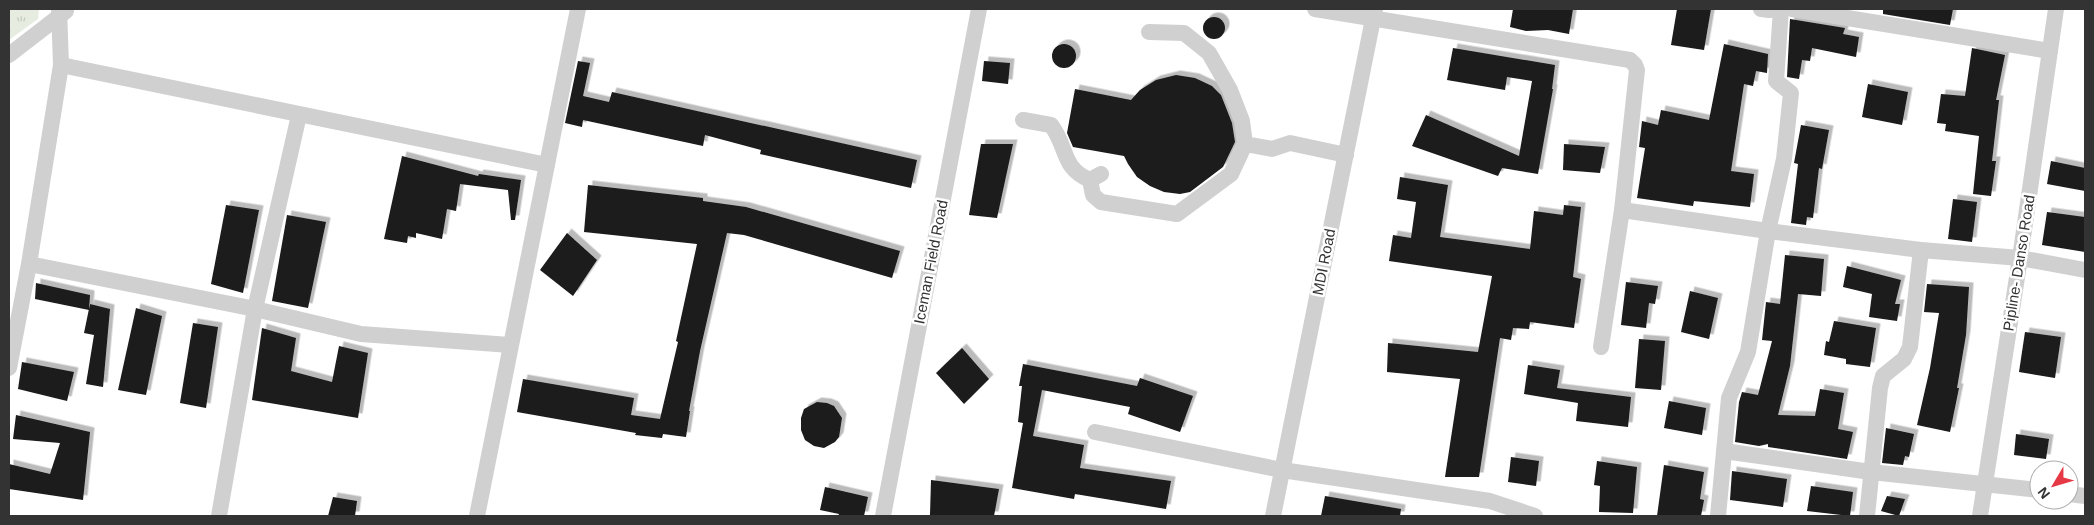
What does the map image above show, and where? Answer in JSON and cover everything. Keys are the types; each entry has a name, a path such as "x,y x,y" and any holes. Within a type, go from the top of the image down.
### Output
{"street":[{"path":"477,516 578,9"},
{"name":"Iceman Field Road","path":"883,516 979,9"},
{"path":"1315,9 1374,13 1630,60 1635,65 1622,210 1601,347"},
{"path":"1761,9 1775,9"},
{"path":"1718,516 1729,398 1748,352 1768,231 1784,159 1792,93 1776,81 1781,9"},
{"path":"1792,9 2050,51"},
{"name":"Pipline- Danso Road","path":"1980,516 2056,9"},
{"path":"9,55 62,11"},
{"path":"9,368 61,65 62,11"},
{"name":"MDI Road","path":"1273,516 1374,13"},
{"path":"1023,120 1051,125 1059,135 1067,160 1076,174 1095,177 1093,195 1101,202 1177,214 1231,174 1245,144 1242,121 1230,90 1209,53 1184,33 1149,32"},
{"path":"61,65 547,165"},
{"path":"219,516 255,310 299,115"},
{"path":"1245,144 1272,148 1290,143 1346,154"},
{"path":"1622,210 1921,250 2020,258 2085,270"},
{"path":"1867,516 1880,388 1883,376 1904,359 1910,347 1921,250"},
{"path":"28,264 255,310 361,334 510,345"},
{"path":"1095,432 1282,470 1490,501 1535,516"},
{"path":"1724,451 1871,472 2029,489"}],"green space":[{"path":"9,9 39,9 38,19 9,40"}],"building":[{"path":"1513,9 1573,9 1569,34 1548,30 1526,31 1510,27"},
{"path":"1677,9 1711,9 1704,50 1671,45"},
{"path":"1883,9 1953,9 1950,25 1883,14"},
{"path":"1214,17 1222,20 1225,28 1222,36 1214,39 1206,36 1203,28 1206,20"},
{"path":"1790,19 1845,28 1843,34 1859,37 1856,57 1812,48 1810,61 1802,60 1799,79 1787,77"},
{"path":"1064,44 1073,47 1076,56 1073,65 1064,68 1055,65 1052,56 1055,47"},
{"path":"1724,44 1768,54 1767,73 1756,71 1753,86 1744,84 1731,171 1754,174 1750,207 1694,201 1693,206 1637,198 1645,148 1639,147 1642,121 1658,125 1661,110 1709,120"},
{"path":"1453,48 1555,65 1553,89 1538,174 1502,168 1498,176 1412,146 1426,115 1519,156 1532,81 1507,77 1505,90 1447,80"},
{"path":"1972,48 2005,55 1996,100 1999,100 1992,161 1996,161 1991,196 1973,194 1979,136 1945,131 1946,124 1937,123 1941,94 1965,96"},
{"path":"578,61 590,63 583,96 609,102 612,92 917,160 911,188 760,154 761,150 705,135 703,146 583,120 582,127 565,123"},
{"path":"984,61 1010,63 1008,84 982,81"},
{"path":"1176,75 1195,78 1212,86 1221,95 1232,123 1235,142 1223,167 1190,192 1180,194 1164,192 1150,186 1137,177 1124,156 1073,147 1067,133 1075,89 1131,100 1140,90 1156,80"},
{"path":"1868,84 1908,92 1902,125 1862,117"},
{"path":"1801,125 1829,130 1822,169 1819,168 1813,218 1807,217 1806,225 1791,223 1798,164 1794,163"},
{"path":"981,144 1013,144 997,218 969,215"},
{"path":"1564,144 1605,147 1600,173 1563,170"},
{"path":"402,156 478,176 479,174 521,180 515,220 511,220 508,190 460,184 456,211 447,209 442,239 416,233 416,238 408,236 407,243 384,239"},
{"path":"2051,161 2085,168 2085,191 2047,184"},
{"path":"1400,177 1448,185 1440,237 1530,249 1534,211 1563,215 1564,205 1581,207 1573,277 1581,279 1574,328 1530,322 1529,329 1513,328 1511,340 1500,338 1479,477 1445,477 1460,379 1387,372 1388,343 1478,352 1492,276 1389,261 1393,235 1411,238 1416,202 1397,199"},
{"path":"588,185 703,198 703,201 746,207 900,251 892,278 744,235 727,233 700,351 686,437 663,434 662,438 635,435 636,433 517,412 523,379 634,398 631,415 660,419 678,342 676,341 697,244 584,232"},
{"path":"1953,199 1977,202 1972,242 1948,239"},
{"path":"226,205 259,210 243,293 211,284"},
{"path":"2047,212 2085,217 2085,252 2042,245"},
{"path":"287,215 326,222 308,308 272,301"},
{"path":"567,233 597,260 573,296 540,270"},
{"path":"1785,255 1824,259 1821,296 1798,294 1790,366 1778,415 1815,416 1820,389 1844,393 1838,429 1853,432 1847,459 1768,447 1768,444 1759,446 1735,442 1739,402 1742,392 1758,395 1772,341 1762,340 1766,302 1780,304"},
{"path":"1847,266 1901,280 1895,304 1900,304 1897,321 1869,317 1872,294 1843,287"},
{"path":"1626,282 1658,286 1655,304 1649,303 1646,328 1621,325"},
{"path":"36,283 90,295 89,310 35,299"},
{"path":"1927,284 1969,287 1966,335 1957,388 1959,388 1950,432 1917,425 1930,368 1939,313 1924,312"},
{"path":"1690,291 1718,298 1709,339 1681,332"},
{"path":"90,304 110,309 103,387 86,384 94,335 84,333"},
{"path":"136,308 162,316 146,395 118,390"},
{"path":"1834,321 1876,328 1870,367 1846,364 1846,359 1824,355 1826,341 1829,342"},
{"path":"193,323 218,327 206,408 180,403"},
{"path":"262,328 296,338 291,371 332,382 339,346 368,353 358,418 252,400"},
{"path":"2025,332 2061,337 2055,378 2019,372"},
{"path":"1639,339 1665,341 1661,390 1635,388"},
{"path":"962,348 989,379 964,404 936,373"},
{"path":"22,362 74,372 67,401 18,389"},
{"path":"1023,364 1137,386 1140,378 1193,396 1180,432 1128,414 1130,407 1042,390 1033,436 1084,445 1080,468 1171,481 1166,509 1075,494 1074,499 1012,488 1023,423 1018,422 1022,386 1019,386"},
{"path":"1528,365 1560,370 1557,388 1631,397 1628,427 1576,421 1578,403 1524,394"},
{"path":"1669,401 1706,408 1702,435 1664,428"},
{"path":"817,402 834,406 842,418 839,437 835,442 824,448 814,446 805,440 801,430 801,418 804,409"},
{"path":"16,415 90,432 83,500 9,489 9,464 50,474 60,443 13,439"},
{"path":"1886,428 1914,434 1909,457 1905,456 1903,465 1882,463"},
{"path":"2016,434 2049,439 2046,459 2014,455"},
{"path":"1511,457 1539,461 1536,486 1508,482"},
{"path":"1597,461 1637,467 1633,513 1599,512 1600,486 1594,485"},
{"path":"1664,465 1704,472 1700,499 1704,500 1701,516 1657,516"},
{"path":"1732,471 1787,479 1783,507 1730,500"},
{"path":"931,480 999,489 994,516 930,515"},
{"path":"1811,486 1853,492 1850,516 1807,511"},
{"path":"825,487 868,497 864,516 838,516 839,514 820,510"},
{"path":"1325,496 1401,509 1400,516 1321,516"},
{"path":"1887,496 1905,499 1899,516 1881,511"},
{"path":"333,497 357,501 355,516 328,516"}]}
